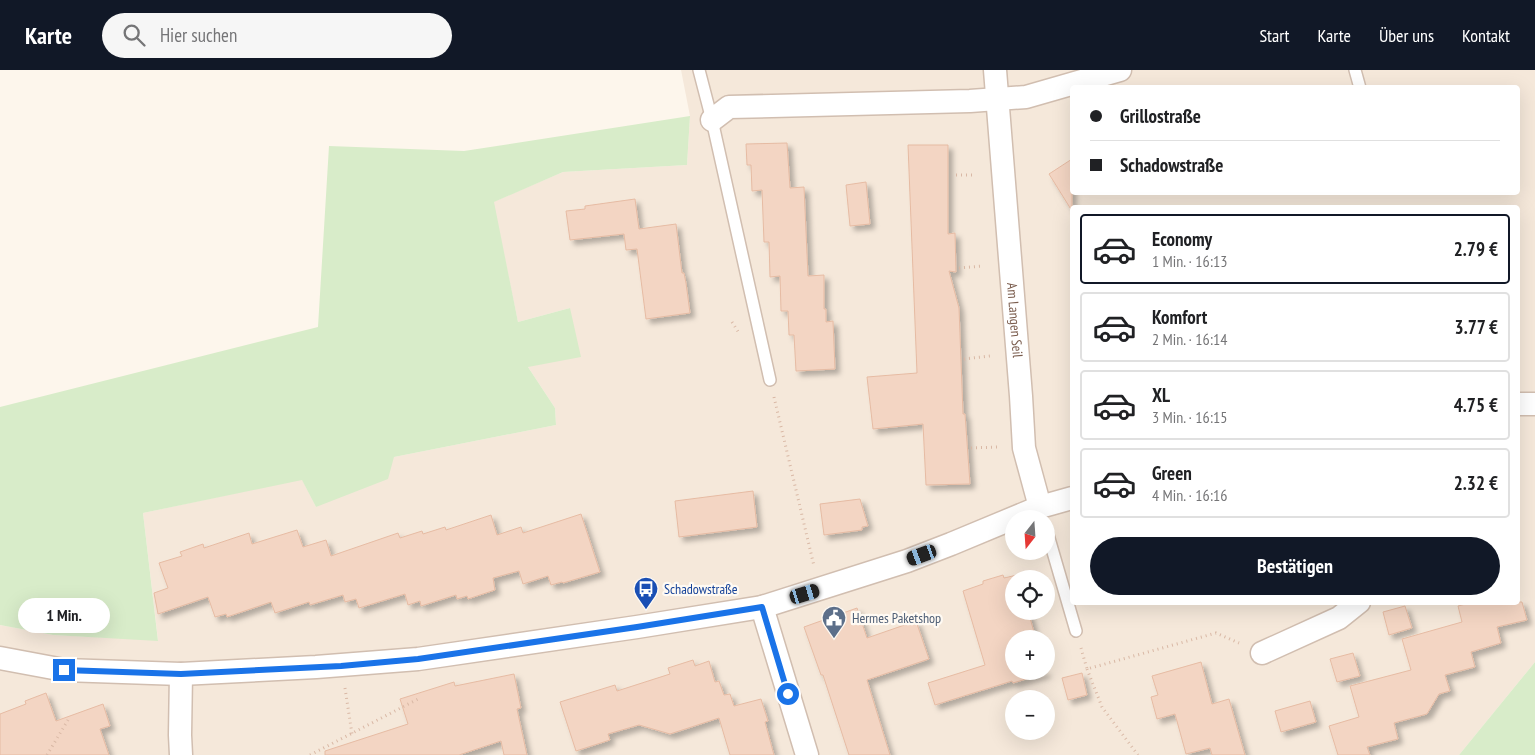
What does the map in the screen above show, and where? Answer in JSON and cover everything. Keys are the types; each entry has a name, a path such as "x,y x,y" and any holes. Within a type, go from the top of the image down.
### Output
{"street":[{"name":"Am Langen Seil","path":"995,70 1022,396 1024,448 1040,510"},
{"path":"712,120 729,107 1026,98 1120,70"},
{"path":"1520,404 1535,404"},
{"path":"1047,510 1070,499"},
{"path":"0,658 64,670 181,674 341,666 418,659 762,607 1005,525"},
{"path":"1262,653 1339,618 1355,605"},
{"path":"762,607 807,755"},
{"path":"181,674 181,755"}],"lane":[{"path":"699,70 712,120 770,380"},
{"path":"1355,70 1359,85"},
{"path":"1055,559 1076,631"}],"path":[{"path":"956,176 976,175"},
{"path":"959,268 983,266"},
{"path":"732,322 743,339"},
{"path":"964,359 990,356"},
{"path":"770,380 820,589"},
{"path":"971,448 997,447"},
{"path":"1076,631 1102,707 1138,755"},
{"path":"1088,670 1216,633 1262,653"},
{"path":"310,755 420,698"},
{"path":"349,710 352,734"},
{"path":"47,755 68,720"}],"shaded area":[{"path":"681,70 1535,70 1535,662 1459,755 0,755 0,625 53,635 158,640 143,513 302,479 316,507 394,457 556,425 555,408 528,367 570,308 518,322 493,202 563,172 687,165 690,116"}],"green space":[{"path":"690,116 687,165 563,172 494,202 518,322 570,308 581,357 528,367 555,408 556,425 394,457 388,479 316,507 302,480 143,513 158,641 53,635 0,625 0,407 318,327 329,146 464,151"},
{"path":"1535,662 1535,755 1459,755"}],"building":[{"path":"787,143 790,188 804,187 808,276 824,275 824,309 826,309 826,322 833,321 835,369 796,371 794,335 789,335 788,311 781,311 780,276 770,277 769,242 764,242 762,190 752,191 751,165 747,165 746,144"},
{"path":"908,145 948,145 948,234 955,233 956,272 949,271 959,308 963,414 965,414 970,484 926,485 923,424 873,429 867,377 917,373"},
{"path":"1070,160 1070,195 1072,195 1072,205 1070,205 1070,208 1049,174"},
{"path":"866,182 870,224 850,226 846,185"},
{"path":"635,199 639,229 676,224 682,273 684,273 686,283 690,313 646,319 637,249 626,250 624,234 570,240 566,211 585,209 585,206"},
{"path":"753,491 757,527 679,537 675,501"},
{"path":"860,499 868,526 862,527 862,530 824,535 820,504"},
{"path":"581,514 600,572 563,583 551,585 548,576 523,584 519,571 493,578 495,590 468,599 467,596 457,599 456,595 421,606 420,601 408,605 405,594 359,608 356,599 345,602 343,595 310,605 309,602 275,613 271,602 227,617 226,614 215,617 208,597 158,614 154,593 168,588 159,563 182,556 180,552 203,544 204,548 249,533 252,544 297,530 303,547 326,540 331,556 398,533 400,538 422,531 423,534 445,527 446,530 491,515 497,535 521,527 523,533"},
{"path":"1003,575 1005,578 1005,620 1031,620 1033,630 1005,630 1005,680 1023,680 1013,683 1012,681 935,705 928,683 985,665 963,591 983,584 983,581"},
{"path":"1520,602 1522,602 1527,620 1497,627 1501,643 1471,652 1475,667 1445,675 1450,691 1439,694 1427,714 1394,723 1398,739 1367,747 1370,755 1338,755 1329,726 1359,717 1350,686 1411,670 1402,639 1462,622 1458,606 1520,605"},
{"path":"1405,606 1412,628 1389,635 1383,612"},
{"path":"857,608 867,638 916,621 929,659 867,680 890,755 849,755 823,675 821,675 804,627"},
{"path":"1353,653 1360,676 1337,682 1330,659"},
{"path":"693,660 695,666 709,661 715,682 719,681 724,695 730,694 734,706 761,699 768,721 765,722 774,755 730,755 719,718 670,734 639,725 608,734 610,740 576,751 560,702 615,685 617,691 670,674 668,668"},
{"path":"1201,662 1212,704 1229,699 1245,755 1212,755 1210,748 1186,754 1175,714 1157,719 1151,697 1158,695 1152,676"},
{"path":"1082,673 1087,695 1068,700 1062,678"},
{"path":"514,674 521,708 517,709 527,755 504,755 501,741 459,755 325,755 325,751 408,724 400,699 454,682 455,686"},
{"path":"46,693 56,721 103,704 110,726 100,729 109,755 0,755 0,714 26,704 25,701"},
{"path":"1310,701 1316,722 1281,732 1275,711"}],"place":[{"name":"Schadowstraße","path":"646,610"},
{"name":"Hermes Paketshop","path":"834,639"}],"route":[{"path":"64,670 181,674 341,666 418,659 762,607 788,694"}]}
